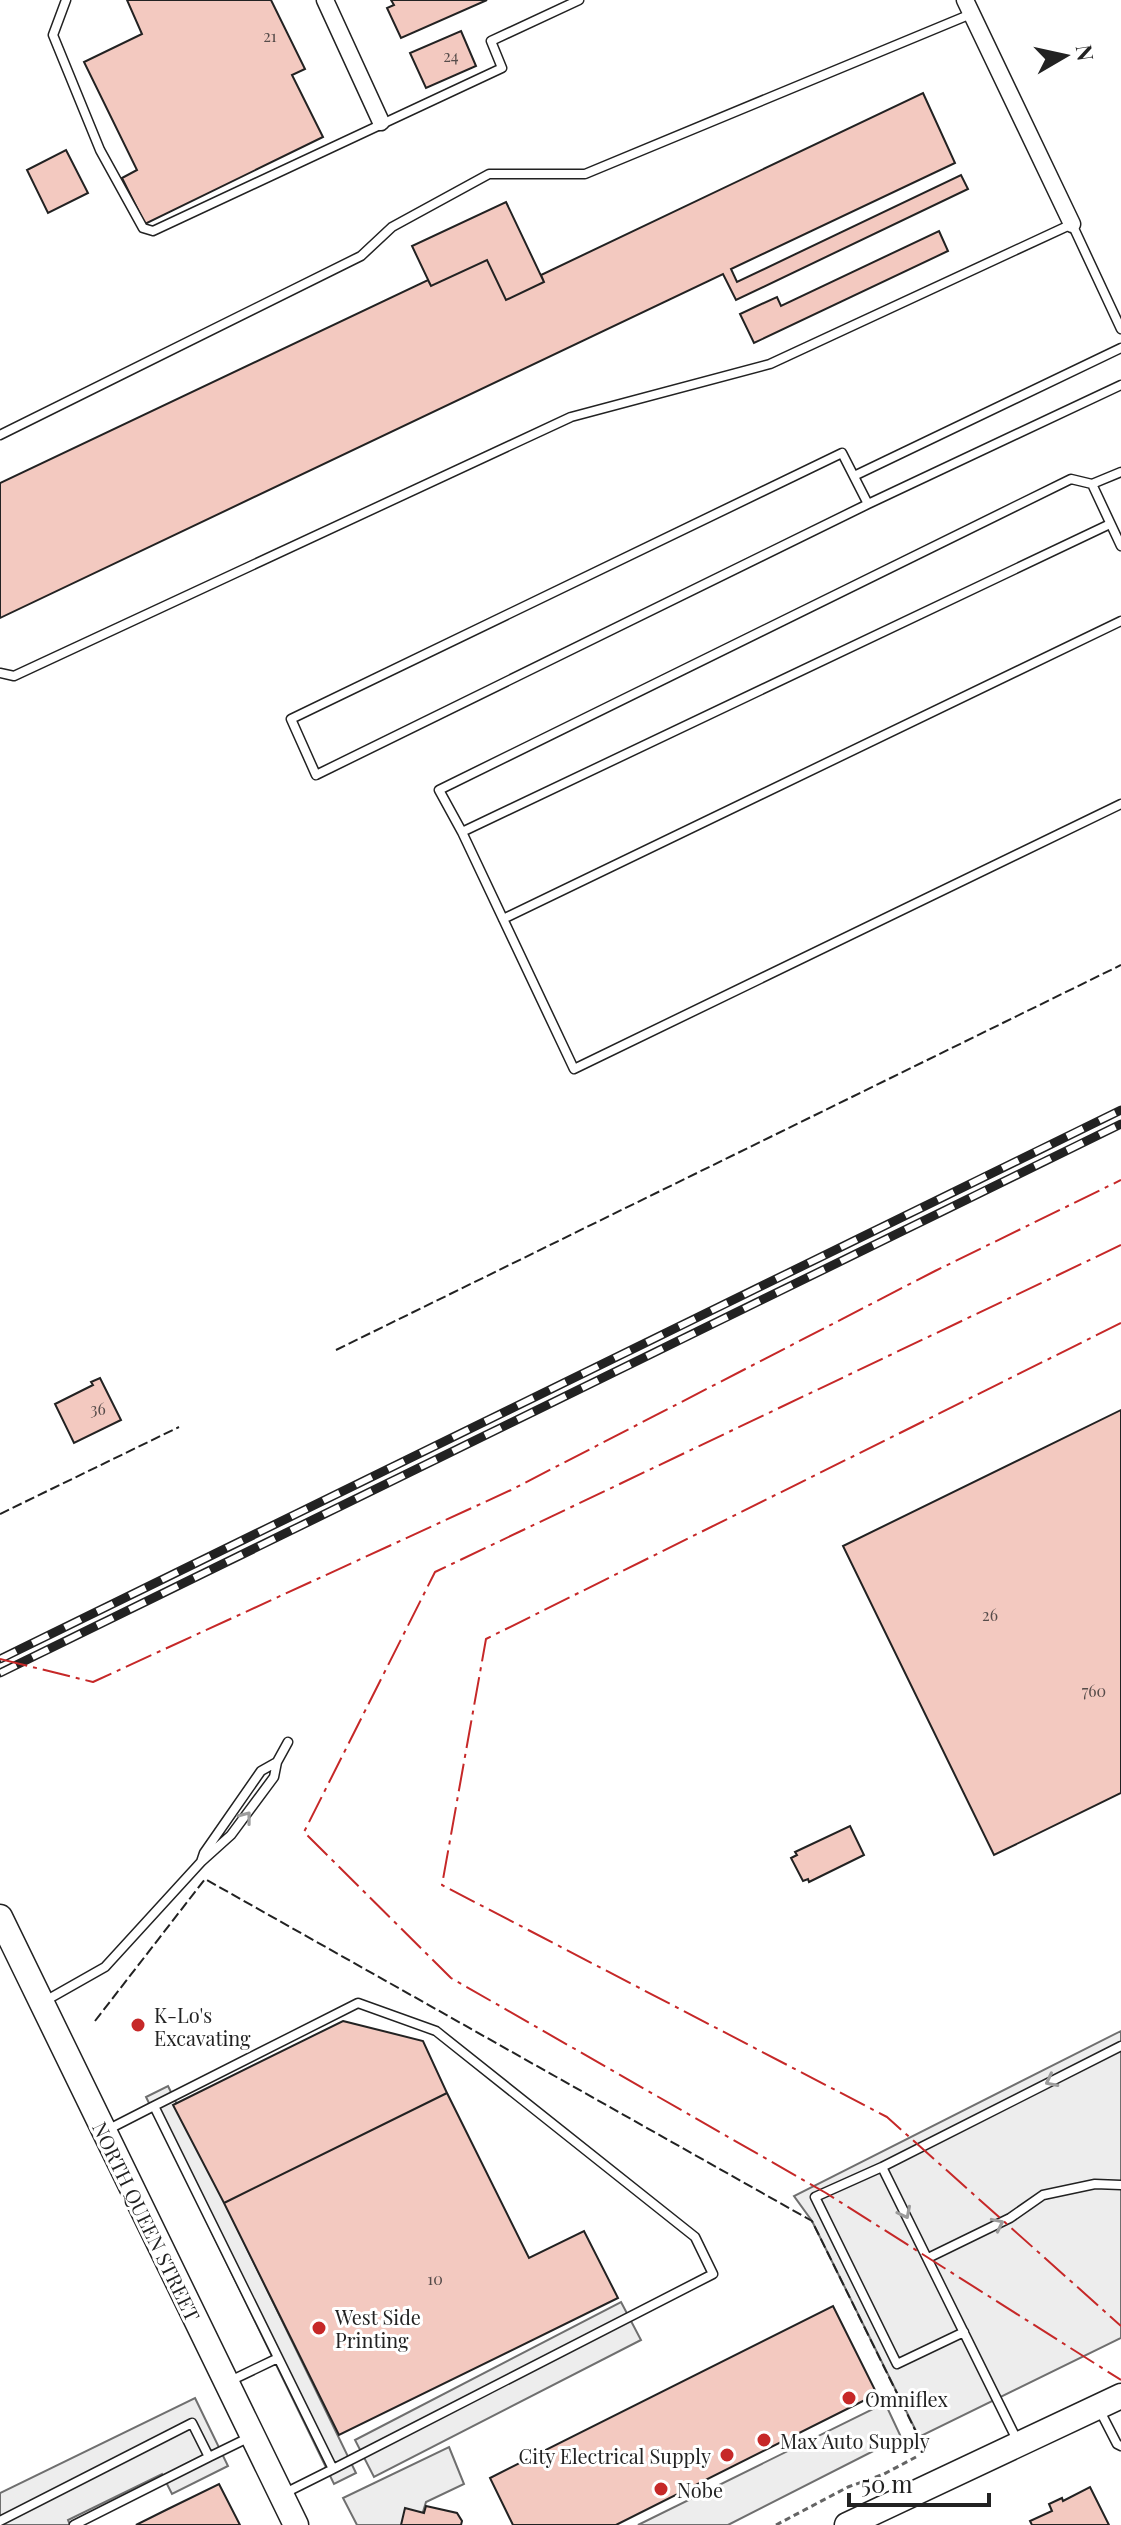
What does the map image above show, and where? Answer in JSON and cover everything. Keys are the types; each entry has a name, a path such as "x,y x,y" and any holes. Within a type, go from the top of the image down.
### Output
{"main road":[{"name":"NORTH QUEEN STREET","path":"0,1917 296,2525"},
{"path":"847,2525 1121,2396"}],"street":[{"path":"325,0 381,122"},
{"path":"968,7 1072,224"}],"lane":[{"path":"66,0 53,35 100,150 143,228 153,231 502,68 491,41 579,0"},
{"path":"0,435 361,256 392,227 489,174 585,174 968,7"},
{"path":"0,673 14,676 571,417 770,364 1072,224 1121,329"},
{"path":"854,476 1121,348"},
{"path":"868,504 842,453 291,719 316,775 868,504 1121,385"},
{"path":"1121,472 1092,484 1071,479 439,790 462,832 574,1069 1121,804"},
{"path":"1092,484 1121,546"},
{"path":"462,832 1110,524"},
{"path":"503,919 1121,621"},
{"path":"42,2002 105,1967 201,1862 220,1846 250,1812 274,1777 277,1762 288,1742"},
{"path":"201,1862 204,1853 261,1771 277,1762"},
{"path":"104,2131 358,2003 436,2031 695,2237 713,2274 281,2495"},
{"path":"964,2332 897,2364 815,2197 882,2167 1121,2046"},
{"path":"154,2106 333,2469"},
{"path":"882,2167 1019,2444"},
{"path":"928,2258 1010,2218 1043,2195 1095,2184 1121,2185"},
{"path":"226,2383 278,2358"},
{"path":"1098,2407 1117,2444 1121,2446"},
{"path":"0,2521 192,2423 209,2457"},
{"path":"74,2525 252,2436"}],"path":[{"path":"776,2525 848,2487 884,2474 916,2457"}],"shaded area":[{"path":"1121,2031 1121,2338 919,2437 812,2221 794,2196"},
{"path":"168,2086 356,2473 334,2484 146,2097"},
{"path":"621,2302 641,2340 374,2477 355,2440"},
{"path":"195,2398 228,2466 172,2494 162,2474 68,2520 70,2525 0,2525 0,2493"},
{"path":"885,2403 901,2437 728,2525 638,2525"},
{"path":"449,2447 464,2484 426,2502 419,2525 357,2525 343,2498"}],"building":[{"path":"127,0 271,0 305,69 292,75 323,137 145,224 122,178 137,170 84,62 142,34"},
{"path":"391,0 487,0 401,38 387,8 394,5"},
{"path":"461,31 476,66 426,88 410,53"},
{"path":"923,93 955,163 731,269 737,282 961,175 968,189 736,300 723,274 0,618 0,483 428,280 431,286 487,260 506,300 544,282 541,275"},
{"path":"66,150 88,193 48,213 27,170"},
{"path":"506,202 544,282 506,300 487,260 431,286 412,246"},
{"path":"939,231 948,251 754,343 740,314 777,297 781,306"},
{"path":"100,1378 121,1420 74,1443 55,1404 93,1385 91,1382"},
{"path":"1121,1410 1121,1793 994,1855 843,1546"},
{"path":"850,1826 864,1855 809,1882 808,1879 803,1881 791,1858 797,1855 795,1852"},
{"path":"343,2021 423,2041 447,2093 224,2203 173,2105"},
{"path":"447,2093 529,2258 584,2231 618,2298 339,2435 224,2203"},
{"path":"833,2306 877,2394 616,2525 513,2525 490,2478"},
{"path":"219,2484 240,2525 136,2525 168,2509"},
{"path":"1090,2487 1109,2525 1032,2525 1030,2521 1052,2511 1049,2504 1062,2498 1063,2501"},
{"path":"426,2506 457,2513 461,2525 401,2525 405,2508 424,2513"}],"railway":[{"path":"0,1659 1121,1110"},
{"path":"0,1673 1121,1124"}],"fence":[{"path":"336,1350 1121,965"},
{"path":"0,1514 179,1427"},
{"path":"95,2021 205,1879 812,2221 922,2444"}],"power":[{"path":"0,1659 93,1682 511,1490 935,1271 1121,1180"},
{"path":"1121,1245 435,1572 304,1832 451,1978 826,2193 1121,2380"},
{"path":"1121,1323 486,1639 442,1885 887,2117 1121,2326"}],"place":[{"name":"K-Lo's Excavating","path":"138,2025"},
{"name":"West Side Printing","path":"319,2328"},
{"name":"Omniflex","path":"849,2398"},
{"name":"Max Auto Supply","path":"764,2440"},
{"name":"City Electrical Supply","path":"727,2455"},
{"name":"Nobe","path":"661,2489"}]}
